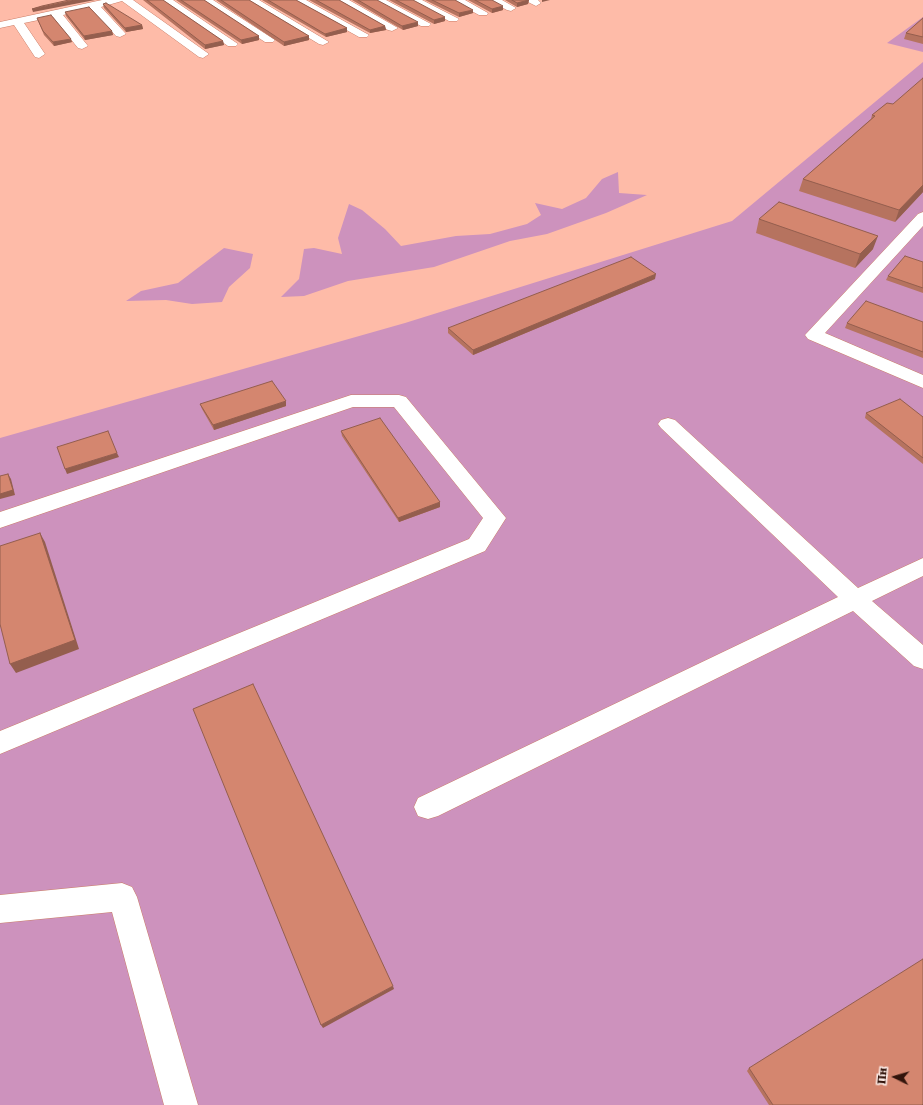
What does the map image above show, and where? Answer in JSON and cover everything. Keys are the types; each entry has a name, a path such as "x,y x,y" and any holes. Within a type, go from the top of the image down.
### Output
{"lane":[{"path":"0,25 117,0"},
{"path":"126,0 203,54"},
{"path":"166,0 232,44"},
{"path":"206,0 269,40"},
{"path":"251,0 323,42"},
{"path":"298,0 363,36"},
{"path":"341,0 392,28"},
{"path":"378,0 425,24"},
{"path":"414,0 453,19"},
{"path":"456,0 484,13"},
{"path":"493,0 512,8"},
{"path":"93,5 120,34"},
{"path":"56,13 82,46"},
{"path":"17,21 39,54"},
{"path":"923,217 814,335 923,382"},
{"path":"0,520 351,400 399,401 495,518 476,545 0,742"},
{"path":"668,424 855,599 923,659"},
{"path":"428,807 923,566"},
{"path":"0,909 122,897 181,1105"}],"shaded area":[{"path":"923,17 923,52 887,43"},
{"path":"923,62 923,1105 0,1105 0,438 405,323 732,221"},
{"path":"618,172 619,193 647,195 606,213 547,234 510,241 434,267 348,281 304,296 281,297 299,279 304,249 314,248 342,254 338,238 349,204 362,210 385,229 401,246 456,236 490,234 527,224 541,215 535,203 562,209 586,198 602,179"},
{"path":"224,248 253,254 250,268 229,287 222,302 192,304 166,300 126,301 141,291 178,283"}],"building":[{"path":"75,0 32,9 42,6"},
{"path":"147,0 163,0 223,41 205,45"},
{"path":"181,0 204,0 259,36 241,40"},
{"path":"221,0 249,0 309,36 284,42"},
{"path":"268,0 296,0 347,28 325,34"},
{"path":"316,0 339,0 385,26 370,30"},
{"path":"358,0 377,0 418,22 402,26"},
{"path":"396,0 413,0 445,17 434,20"},
{"path":"432,0 455,0 473,10 459,13"},
{"path":"475,0 492,0 503,6 492,9"},
{"path":"512,0 529,0 517,3"},
{"path":"106,3 142,25 125,28 103,4"},
{"path":"89,7 112,31 84,36 65,12"},
{"path":"51,15 71,39 53,42 43,31 37,18"},
{"path":"923,18 923,37 906,33"},
{"path":"923,78 923,185 899,210 803,179 875,116 872,115 887,103 893,104"},
{"path":"779,202 878,236 860,254 759,219"},
{"path":"905,256 923,262 923,288 888,276"},
{"path":"631,257 656,274 473,350 448,328"},
{"path":"866,301 923,322 923,352 847,323"},
{"path":"272,381 286,401 213,425 200,404"},
{"path":"900,399 923,417 923,458 866,413"},
{"path":"380,418 440,502 398,518 341,431"},
{"path":"108,431 117,453 65,469 57,447"},
{"path":"8,474 13,490 0,494 0,476"},
{"path":"40,533 75,640 10,664 0,624 0,546"},
{"path":"253,684 393,986 321,1025 193,709"},
{"path":"923,959 922,1105 773,1105 749,1068"}]}
